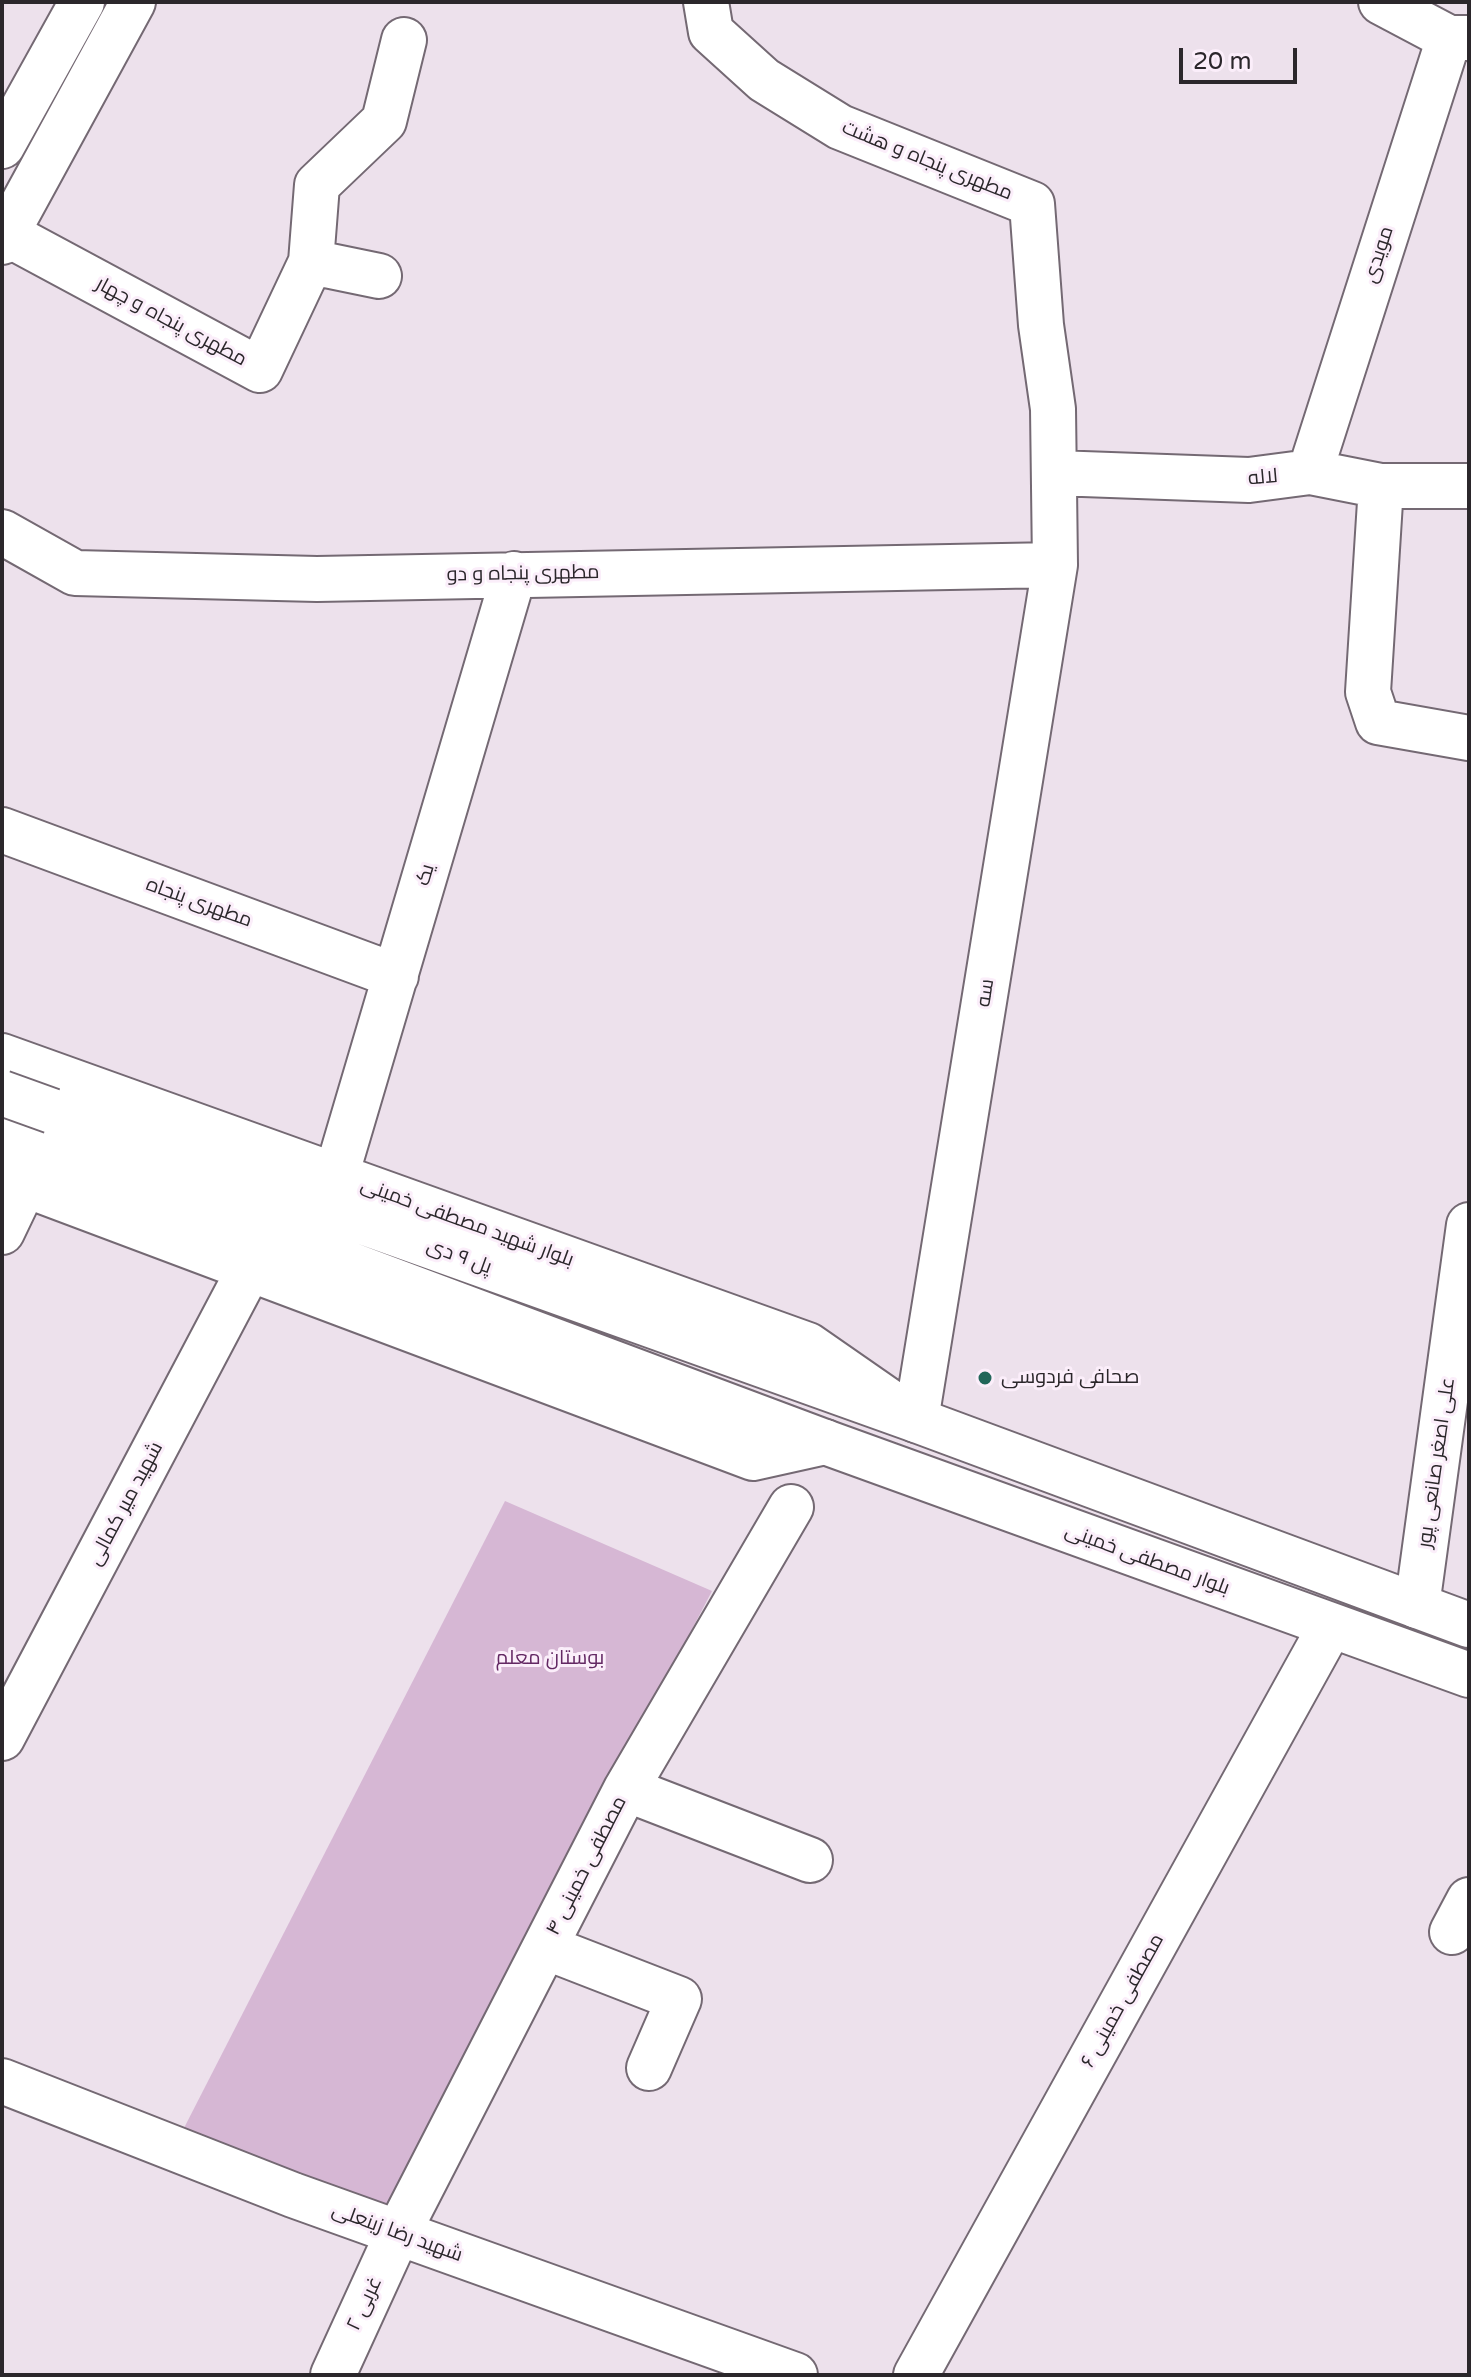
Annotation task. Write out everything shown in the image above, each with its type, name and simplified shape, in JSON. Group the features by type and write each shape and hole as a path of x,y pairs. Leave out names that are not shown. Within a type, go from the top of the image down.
{"street":[{"path":"5,136 82,2"},
{"path":"4,238 133,2"},
{"name":"مطهری پنجاه و هشت","path":"706,2 711,32 764,80 840,127 1032,204 1041,325 1053,409 1055,565"},
{"name":"مویدی","path":"1310,472 1459,38 1381,2"},
{"name":"مطهری پنجاه و چهار","path":"4,238 260,370 311,262 317,185 384,121 404,40"},
{"path":"311,262 379,276"},
{"name":"لاله","path":"1055,473 1249,480 1310,472 1381,486 1469,486"},
{"path":"1381,486 1368,692 1378,722 1469,738"},
{"name":"مطهری پنجاه و دو","path":"2,532 75,573 317,579 1055,565"},
{"name":"سه","path":"916,1420 1055,565"},
{"name":"یک","path":"336,1176 514,574"},
{"name":"مطهری پنجاه","path":"2,830 396,976"},
{"name":"بلوار شهید مصطفی خمینی","path":"2,1056 27,1142 249,1270 753,1458 825,1442"},
{"name":"پل ۹ دی","path":"2,1095 27,1142 825,1442"},
{"path":"2,1232 27,1142"},
{"name":"پل ۹ دی","path":"27,1142 916,1420"},
{"name":"بلوار شهید مصطفی خمینی","path":"27,1142 336,1176 808,1345 916,1420"},
{"name":"علی اصغر صانعی پور","path":"1417,1606 1469,1225"},
{"name":"شهید میر کمالی","path":"2,1738 249,1270"},
{"path":"916,1420 1469,1625"},
{"name":"بلوار مصطفی خمینی","path":"825,1442 1469,1675"},
{"name":"مصطفی خمینی ۴","path":"398,2233 626,1789 791,1507"},
{"name":"مصطفی خمینی ۶","path":"916,2375 1330,1627"},
{"path":"626,1789 810,1860"},
{"path":"545,1947 679,1999 649,2068"},
{"name":"شهید رضا زینعلی","path":"7,2096 795,2375"},
{"name":"۲ غربی","path":"333,2375 398,2233"}],"green space":[{"name":"بوستان معلم","path":"505,1501 712,1591 389,2209 184,2128"}],"place":[{"name":"صحافی فردوسی","path":"985,1378"}]}
